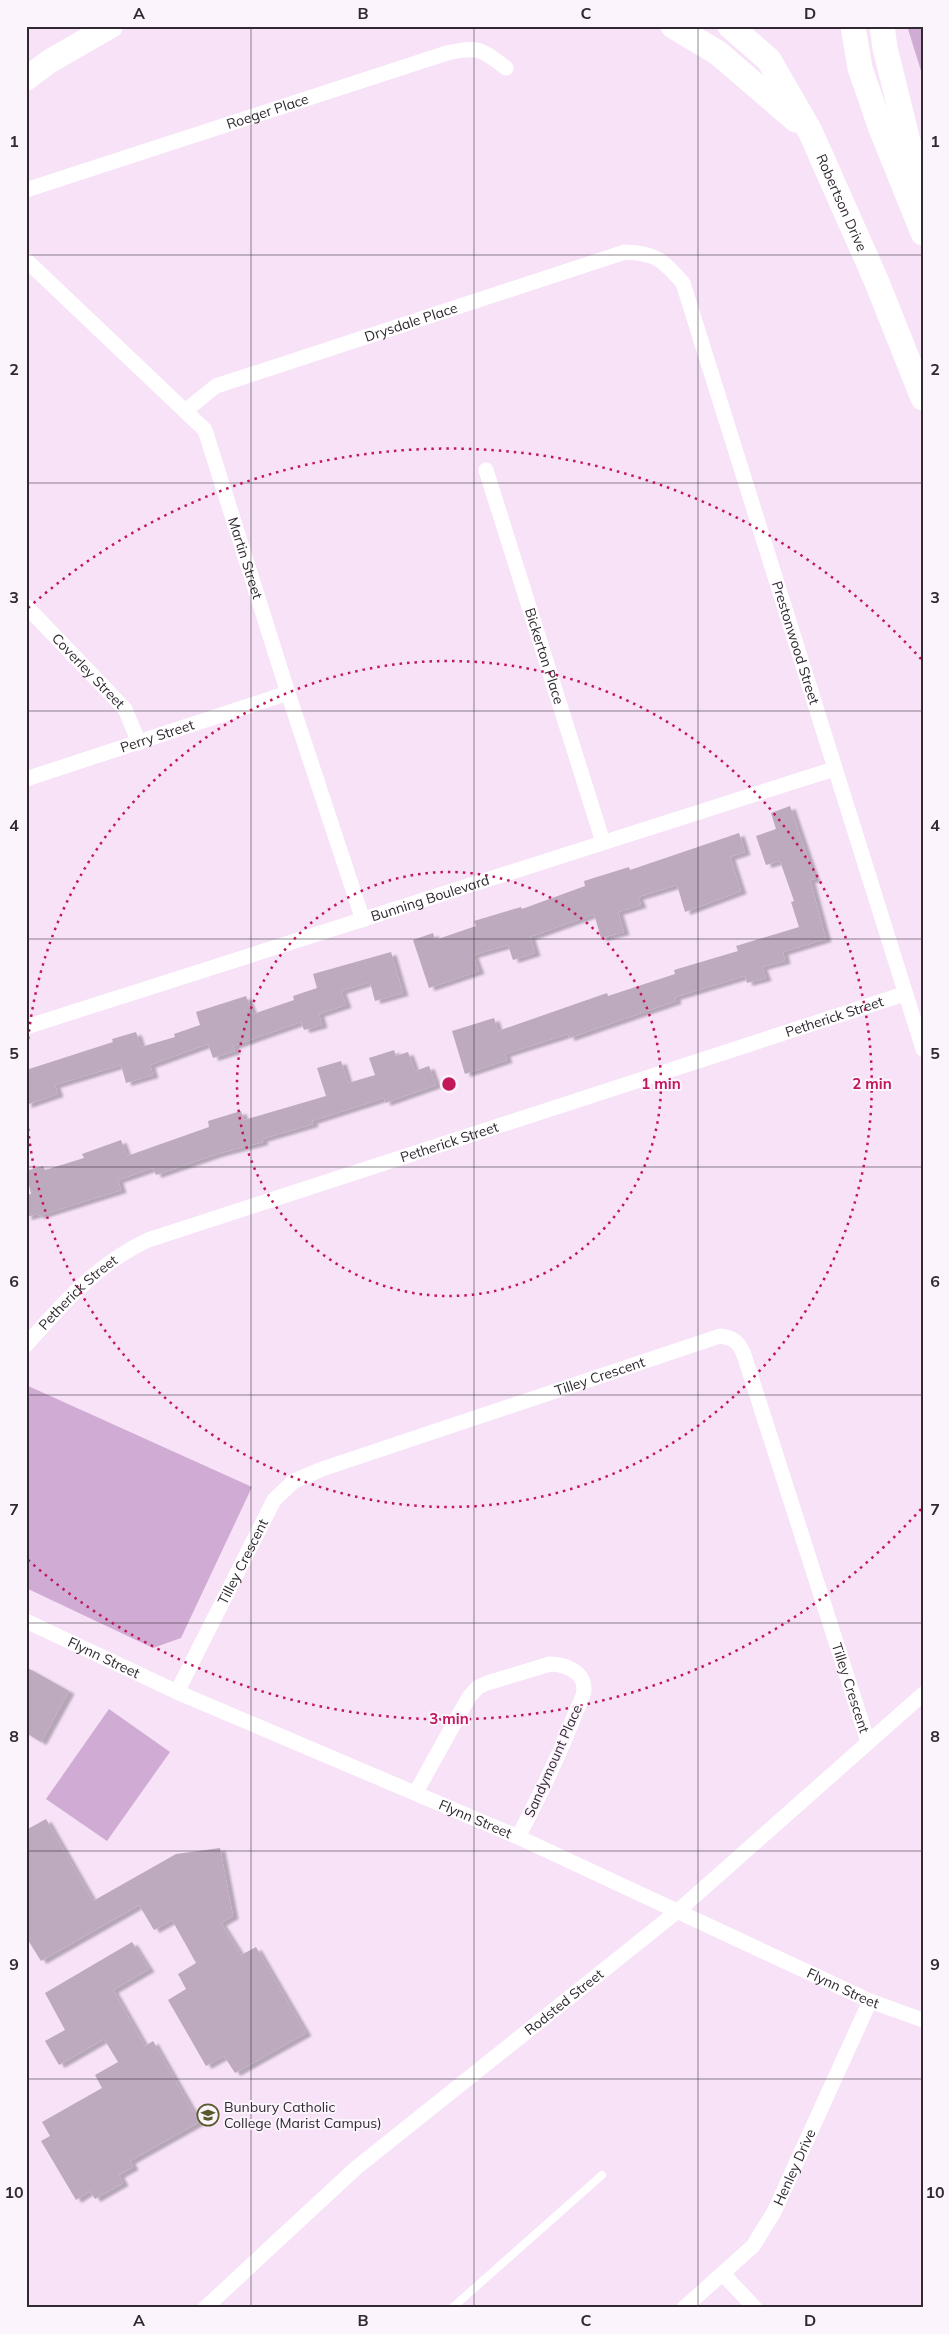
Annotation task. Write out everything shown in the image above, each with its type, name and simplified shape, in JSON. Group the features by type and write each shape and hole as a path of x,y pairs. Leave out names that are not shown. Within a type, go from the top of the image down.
{"highway":[{"path":"673,26 718,53 810,131"},
{"name":"Robertson Drive","path":"730,26 769,60 810,131 876,280 923,398"},
{"path":"853,26 860,68 880,126 923,233"},
{"path":"882,26 885,48 923,201"}],"main road":[{"path":"26,79 50,61 111,26"}],"street":[{"name":"Roeger Place","path":"26,190 447,53 468,48 485,52 506,68"},
{"name":"Drysdale Place","path":"185,411 216,386 625,252 645,252"},
{"name":"Prestonwood Street","path":"645,252 667,265 683,283 923,1050"},
{"name":"Martin Street","path":"26,260 205,430 288,693 364,920"},
{"name":"Bickerton Place","path":"486,470 603,842"},
{"name":"Coverley Street","path":"26,606 125,709 139,742"},
{"name":"Perry Street","path":"26,779 288,693"},
{"name":"Bunning Boulevard","path":"26,1027 834,769"},
{"name":"Petherick Street","path":"26,1345 70,1295 87,1280 120,1256 148,1240 904,994"},
{"name":"Tilley Crescent","path":"177,1692 274,1500 294,1481 322,1468 720,1336 732,1338 740,1344 744,1354 868,1742"},
{"name":"Flynn Street","path":"26,1621 177,1692 416,1792 678,1910 870,2000 923,2020"},
{"name":"Sandymount Place","path":"416,1792 468,1697 478,1687 550,1664 561,1664 578,1676 584,1690 544,1788 518,1837"},
{"name":"Rodsted Street","path":"205,2308 356,2168 678,1910 923,1694"},
{"name":"Henley Drive","path":"684,2308 754,2246 774,2212 870,2000"},
{"path":"723,2274 755,2308"}],"lane":[{"path":"452,2308 602,2175"}],"shaded area":[{"path":"907,26 923,26 923,77"},
{"path":"26,1385 252,1487 181,1638 153,1648 26,1588"},
{"path":"109,1709 170,1752 107,1841 46,1799"}],"building":[{"path":"790,806 815,879 810,880 826,939 783,952 785,961 762,967 766,978 747,983 745,976 675,997 676,1001 569,1038 568,1034 505,1054 507,1060 465,1074 452,1031 494,1018 498,1031 607,993 608,996 675,974 674,970 738,951 736,946 799,927 791,902 794,901 780,861 766,865 756,836 776,829 771,813"},
{"path":"739,833 745,852 730,857 741,891 685,912 677,885 638,897 641,905 618,912 624,932 601,938 594,914 530,937 535,953 513,960 508,945 473,955 479,971 429,988 413,940 433,933 435,940 476,926 474,921 521,907 522,909 585,886 584,881 629,867 630,870"},
{"path":"391,952 403,993 375,1001 370,982 341,991 346,1005 319,1014 322,1025 304,1030 301,1022 233,1046 235,1051 213,1058 208,1044 150,1065 153,1075 126,1083 121,1065 55,1085 58,1094 26,1105 26,1070 113,1042 112,1039 136,1032 141,1047 175,1037 174,1034 200,1025 196,1012 246,996 253,1014 294,1000 293,996 317,988 313,974"},
{"path":"394,1050 396,1056 408,1052 415,1071 429,1066 436,1085 385,1103 384,1098 312,1121 313,1124 262,1139 263,1142 217,1154 156,1175 153,1168 118,1180 121,1190 38,1216 38,1214 26,1217 26,1195 31,1194 26,1171 43,1166 45,1170 84,1158 82,1154 121,1140 127,1156 209,1127 208,1121 241,1111 244,1120 326,1096 317,1068 341,1061 348,1083 375,1075 369,1058"},
{"path":"26,1667 69,1691 41,1742 26,1733"},
{"path":"46,1819 93,1901 176,1854 220,1848 233,1916 221,1923 241,1955 256,1947 306,2033 235,2073 224,2056 206,2066 168,2000 186,1989 178,1974 196,1963 172,1920 154,1930 139,1905 41,1961 26,1937 26,1830"},
{"path":"132,1942 149,1969 113,1990 145,2046 153,2041 199,2122 130,2161 133,2167 119,2175 123,2183 95,2199 90,2191 76,2200 41,2141 50,2136 42,2122 102,2088 95,2075 118,2062 104,2039 59,2065 45,2041 65,2030 45,1993"}],"place":[{"name":"Bunbury Catholic College (Marist Campus)","path":"208,2115"}]}
